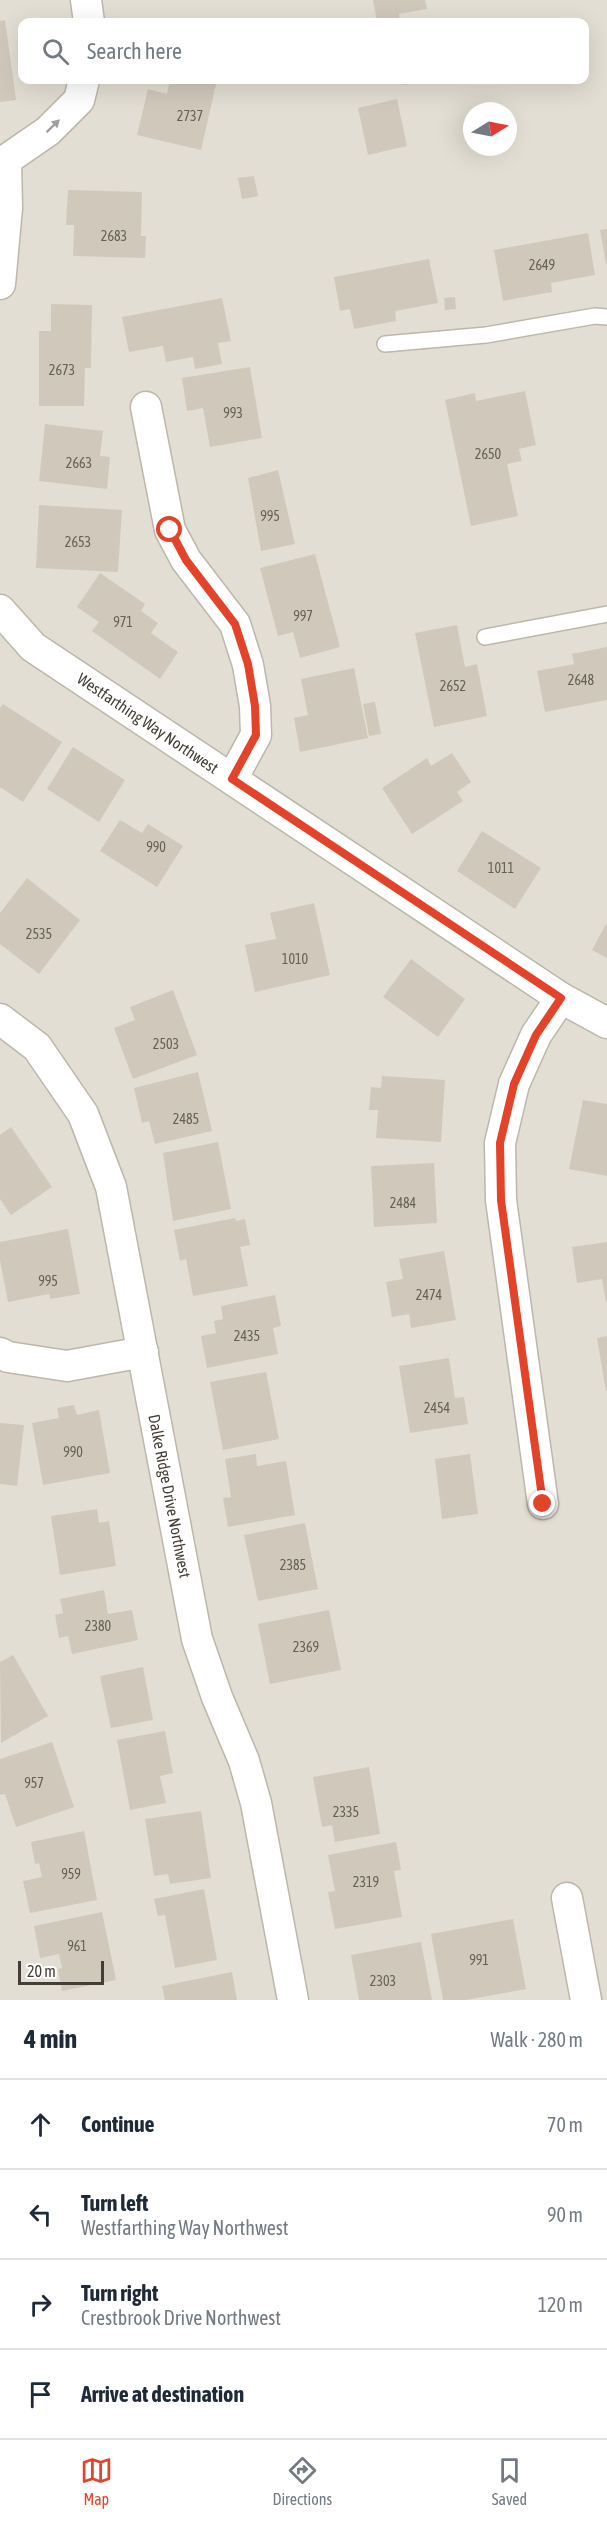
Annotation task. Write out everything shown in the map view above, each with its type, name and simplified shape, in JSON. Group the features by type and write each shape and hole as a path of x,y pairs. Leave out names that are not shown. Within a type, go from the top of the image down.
{"street":[{"path":"86,0 88,18"},
{"path":"0,284 7,208 3,159 48,130 79,100 83,84"},
{"path":"146,407 170,530 186,560 235,624 248,664 255,706 256,735 232,779"},
{"name":"Westfarthing Way Northwest","path":"0,610 33,647 561,998 607,1023"},
{"path":"543,1504 501,1200 500,1143 514,1084 536,1035 561,998"},
{"name":"Dalke Ridge Drive Northwest","path":"0,1019 37,1047 83,1114 111,1187 197,1639 217,1697 244,1761 256,1803 293,2000"},
{"path":"0,1353 8,1357 67,1366 142,1352"},
{"path":"567,1898 586,2000"}],"lane":[{"path":"385,344 486,335 595,316 607,317"},
{"path":"485,637 607,614"}],"shaded area":[{"path":"0,0 607,0 607,2000 0,2000"}],"building":[{"path":"373,0 425,0 427,9 399,14 400,18 376,18"},
{"path":"5,20 16,100 0,102 0,21"},
{"path":"169,84 216,84 201,150 137,135 148,89 167,94"},
{"path":"397,99 407,146 368,155 358,108"},
{"path":"254,176 258,196 242,199 238,178"},
{"path":"68,190 142,192 141,236 146,236 145,258 73,256 74,225 66,225"},
{"path":"607,229 607,264 606,264 600,230"},
{"path":"588,233 595,275 551,283 552,292 503,301 494,250"},
{"path":"429,259 438,303 395,311 396,321 354,329 350,309 340,311 334,277"},
{"path":"455,297 456,309 445,310 444,298"},
{"path":"222,298 231,341 218,343 222,364 195,369 193,357 166,362 163,346 129,352 122,317"},
{"path":"51,304 92,305 91,368 85,368 84,406 39,406 39,331 51,331"},
{"path":"250,367 262,438 210,447 203,408 187,411 182,378"},
{"path":"525,391 536,445 519,449 522,461 507,464 518,516 471,526 445,400 475,393 476,401"},
{"path":"45,424 103,431 100,456 110,457 107,489 39,481"},
{"path":"278,470 295,544 261,551 248,478"},
{"path":"39,505 122,510 118,572 36,568"},
{"path":"315,554 340,647 300,658 293,632 278,636 260,568"},
{"path":"100,573 145,604 141,611 158,623 151,633 178,652 160,679 92,631 99,622 77,607"},
{"path":"457,625 465,667 477,664 487,716 434,727 415,633"},
{"path":"607,647 607,700 545,712 537,671 574,664 572,654"},
{"path":"354,668 368,738 300,752 294,718 308,715 301,679"},
{"path":"375,702 381,734 369,736 363,704"},
{"path":"3,704 62,742 23,802 0,787 0,708"},
{"path":"73,747 125,780 99,822 47,789"},
{"path":"452,753 471,782 457,792 463,801 412,834 382,788 427,758 431,766"},
{"path":"120,820 142,833 148,824 183,846 157,887 100,851"},
{"path":"482,831 541,868 515,909 457,871"},
{"path":"27,878 80,920 39,974 0,944 0,913"},
{"path":"314,903 330,975 255,992 245,945 276,939 270,913"},
{"path":"607,922 607,958 592,950"},
{"path":"411,959 465,999 438,1037 383,997"},
{"path":"173,990 197,1055 133,1079 114,1028 135,1020 130,1007"},
{"path":"198,1072 212,1131 155,1144 149,1121 142,1123 134,1088"},
{"path":"382,1076 445,1080 441,1142 376,1138 378,1110 369,1110 371,1087 381,1088"},
{"path":"583,1100 607,1104 607,1176 569,1169"},
{"path":"11,1127 52,1187 11,1215 0,1199 0,1135"},
{"path":"218,1142 231,1209 173,1221 163,1153"},
{"path":"434,1163 437,1223 374,1227 371,1166"},
{"path":"235,1218 236,1221 245,1219 250,1245 240,1247 248,1286 193,1296 186,1259 180,1261 174,1230"},
{"path":"68,1229 80,1294 50,1299 49,1294 8,1302 0,1260 0,1242"},
{"path":"607,1242 606,1302 602,1279 577,1283 572,1247"},
{"path":"444,1251 456,1320 411,1328 409,1314 392,1317 386,1282 403,1279 399,1259"},
{"path":"275,1295 281,1326 273,1328 278,1354 207,1368 201,1336 216,1333 214,1321 223,1319 221,1306"},
{"path":"607,1336 607,1391 606,1391 597,1338"},
{"path":"449,1358 455,1398 464,1397 468,1424 410,1433 399,1366"},
{"path":"266,1372 279,1439 223,1450 210,1382"},
{"path":"74,1405 77,1415 99,1410 110,1473 43,1485 32,1423 59,1418 57,1408"},
{"path":"0,1423 24,1425 17,1486 0,1484"},
{"path":"256,1454 257,1466 286,1461 295,1515 228,1527 223,1498 231,1497 225,1459"},
{"path":"470,1454 478,1514 442,1519 435,1459"},
{"path":"97,1509 99,1523 109,1521 116,1566 60,1575 51,1516"},
{"path":"305,1523 318,1589 258,1601 244,1535"},
{"path":"104,1590 108,1614 132,1610 138,1640 72,1654 68,1636 59,1638 55,1615 63,1613 60,1599"},
{"path":"329,1610 341,1670 270,1684 258,1624"},
{"path":"13,1655 48,1716 1,1743 0,1662"},
{"path":"143,1667 153,1720 111,1728 100,1676"},
{"path":"165,1731 173,1773 160,1776 166,1803 130,1810 117,1740"},
{"path":"52,1742 74,1807 16,1827 5,1794 0,1795 0,1759"},
{"path":"369,1767 380,1834 335,1842 332,1825 322,1827 313,1777"},
{"path":"201,1811 211,1878 170,1884 168,1874 154,1876 145,1819"},
{"path":"84,1831 97,1900 30,1913 23,1881 42,1877 39,1863 35,1864 31,1842"},
{"path":"396,1842 401,1870 394,1871 402,1917 335,1929 328,1892 335,1891 328,1855"},
{"path":"204,1889 217,1960 175,1968 165,1915 158,1916 154,1899"},
{"path":"102,1912 116,1980 62,1991 58,1969 62,1968 59,1954 40,1958 34,1926"},
{"path":"513,1919 526,1989 466,2000 443,2000 431,1934"},
{"path":"421,1942 432,2000 359,2000 351,1955"},
{"path":"232,1972 237,2000 165,2000 162,1986"}],"route":[{"path":"170,530 186,560 213,592 235,624 248,664 255,706 256,735 232,779 561,998 536,1035 514,1084 500,1143 501,1200 543,1504"}]}
